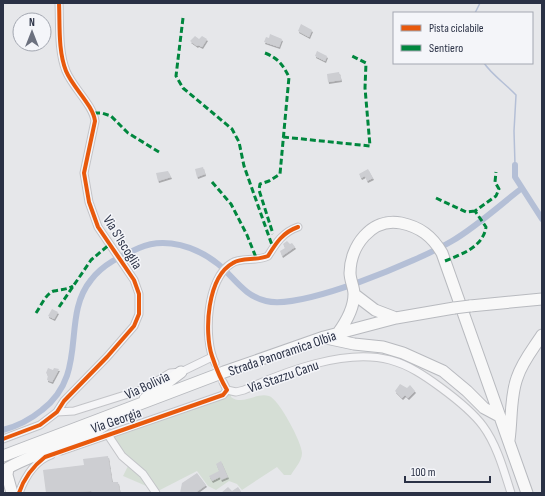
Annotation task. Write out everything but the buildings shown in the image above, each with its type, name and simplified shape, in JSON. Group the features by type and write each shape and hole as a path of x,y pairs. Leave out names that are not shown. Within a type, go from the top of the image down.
{"highway":[{"path":"338,333 348,317 354,291 350,275 351,257 357,242 369,231 383,224 399,222 414,226 428,234 436,242 442,253 527,493"},
{"path":"354,291 375,310 396,318"},
{"name":"Strada Panoramica Olbia","path":"3,456 136,405 324,337 396,318 454,308 542,299"},
{"path":"509,440 512,397 516,380 521,367 542,335"},
{"path":"324,337 354,344 383,347 403,353 443,371 467,391 484,408 500,416"},
{"path":"136,405 181,372"},
{"path":"12,493 6,475 6,470 23,459 94,432 109,422 118,412"}],"street":[{"name":"Via S'Iscoglia","path":"3,439 40,425 57,412 64,401 108,358 134,326 139,314 139,294 134,280 98,227 89,202 84,172 95,121 94,113 72,85 65,70 62,52 59,3"},
{"name":"Via Bolivia","path":"57,412 74,411 118,398 144,389 170,373 181,372 214,360 208,331 213,288 220,275 227,267 239,260 257,260 268,256 280,238 289,230 298,227"},
{"name":"Via Stazzu Canu","path":"227,390 236,392 244,390 289,371 322,362 358,357 389,360 412,368 451,396 479,422 493,445 511,493"},
{"path":"223,382 227,390"},
{"name":"Via Georgia","path":"19,493 28,474 35,464 45,457 222,395 227,390"},
{"name":"Via Georgia","path":"108,435 122,456 143,474 156,493"}],"shaded area":[{"path":"231,393 231,397 240,400 264,395 269,396 284,413 294,431 302,453 300,462 291,475 284,475 277,467 242,490 237,484 229,481 216,490 208,486 197,471 158,491 123,476 130,462 117,445 114,436 187,411 221,395"}],"waterway":[{"path":"476,12 480,3"},
{"path":"485,64 491,72 516,95 514,131 515,165"},
{"path":"515,165 515,177 542,219"},
{"path":"3,430 19,424 33,416 42,410 57,395 66,379 73,345 77,311 82,295 96,274 119,257 139,248 159,243 170,243 191,248 218,264 251,295 266,301 283,302 332,291 360,282 436,250 470,229 522,188"}],"marked path":[{"path":"183,18 176,76 183,88 232,129 239,142 244,166 273,248"},
{"path":"265,53 280,62 289,77 280,174 269,181 260,184 259,190 273,234"},
{"path":"283,137 370,146 365,88 366,63 350,55"},
{"path":"94,113 102,113 111,116 128,133 159,152"},
{"path":"445,261 471,249 481,240 486,227 475,211 496,196 499,189 495,182 496,172"},
{"path":"212,182 231,204 247,235 257,260"},
{"path":"436,198 466,212 475,211"},
{"path":"59,307 91,260 110,244"},
{"path":"36,313 51,292 73,286"}],"cycle path":[{"path":"3,439 40,425 57,412 64,401 107,357 134,326 139,314 139,294 134,280 98,227 89,202 84,173 95,121 91,109 73,84 63,63 60,38 59,3"},
{"path":"19,493 23,482 29,473 45,457 223,395 227,390 212,356 208,333 210,306 213,292 218,280 224,270 237,261 268,256 277,242 284,235 298,227"}]}
